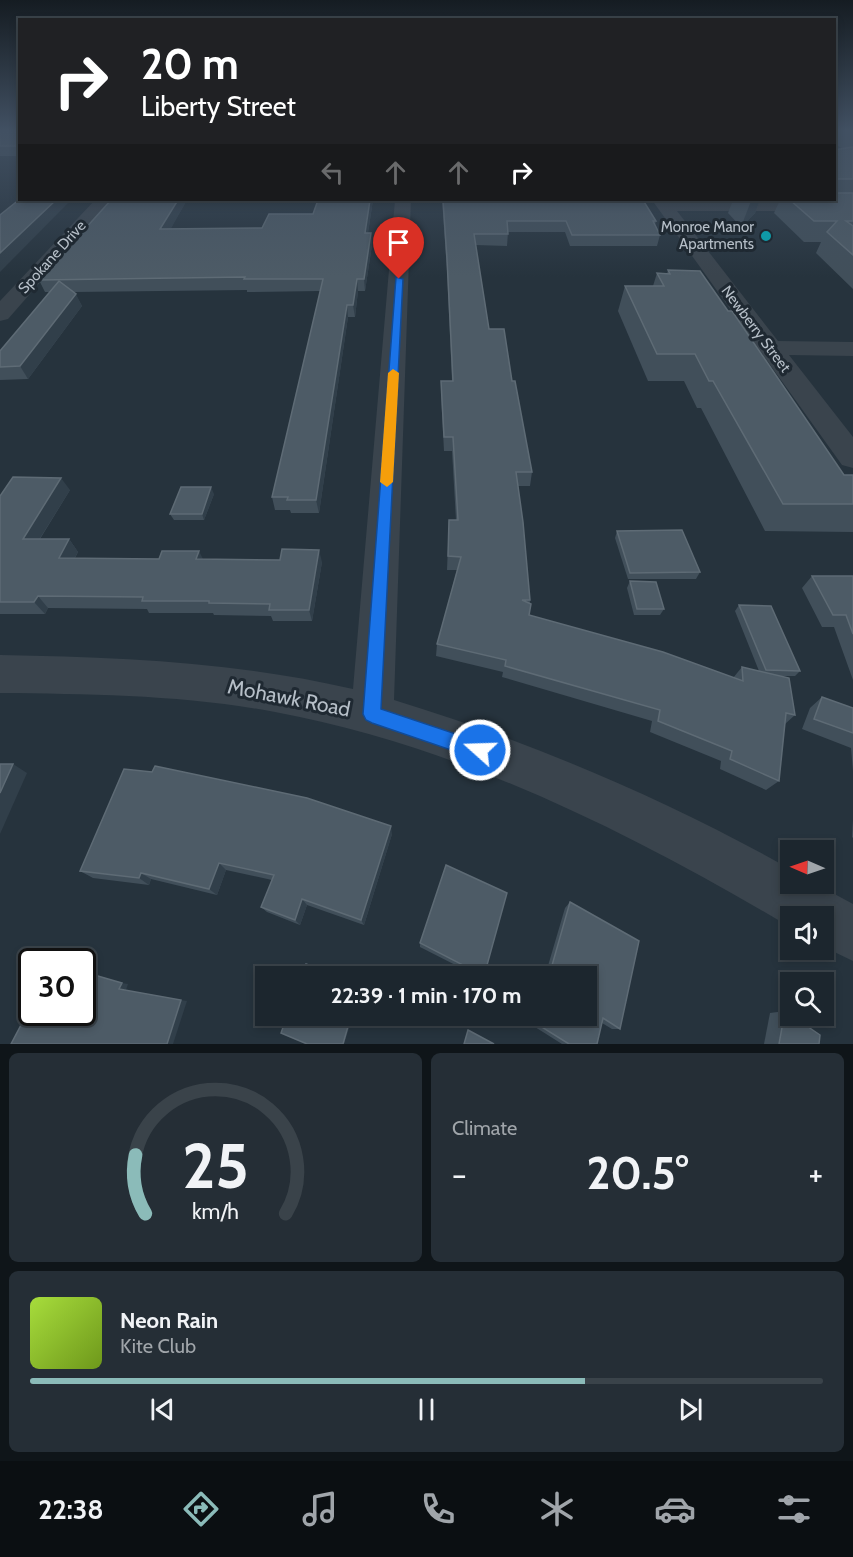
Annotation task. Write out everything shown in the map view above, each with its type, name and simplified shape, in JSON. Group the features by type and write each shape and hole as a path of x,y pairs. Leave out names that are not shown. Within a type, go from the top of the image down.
{"street":[{"name":"Spokane Drive","path":"0,314 103,201"},
{"path":"372,714 403,201"},
{"path":"662,203 853,206"},
{"name":"Newberry Street","path":"662,203 853,458"},
{"path":"771,348 853,349"},
{"name":"Mohawk Road","path":"0,674 124,676 205,682 277,693 372,714 480,750 618,809 704,849 804,906"},
{"name":"Mohawk Road","path":"834,923 853,934"}],"building":[{"path":"836,193 853,193 853,221 846,221 853,226 853,255 827,232 837,221 814,221 791,201 836,201"},
{"path":"18,201 55,201 0,253 0,215"},
{"path":"110,201 177,201 160,229 262,228 269,214 313,214 318,201 370,201 365,233 371,233 364,279 357,279 353,305 347,305 316,500 287,500 288,497 272,497 323,279 244,279 245,277 39,280"},
{"path":"443,201 644,201 656,221 653,221 660,235 572,235 566,221 507,221 508,234 474,234 489,329 504,329 512,381 515,381 532,472 516,472 530,600 522,600 531,604 529,615 663,652 743,681 742,667 789,678 795,715 786,713 779,781 730,759 732,751 658,721 660,710 505,666 506,660 437,644 461,557 448,556 449,520 458,520 453,437 444,437 441,381 453,381"},
{"path":"668,270 700,271 728,311 732,311 844,475 853,475 853,504 783,504 713,381 709,381 695,354 657,354 625,286 664,286 657,273 670,274"},
{"path":"59,281 76,294 20,366 0,367 0,351"},
{"path":"13,477 61,478 23,539 69,539 59,558 159,559 162,551 199,551 196,559 280,560 282,549 319,550 309,610 269,610 270,604 142,601 143,597 38,596 34,602 0,602 0,496"},
{"path":"181,487 211,487 202,514 170,514"},
{"path":"682,530 700,572 630,573 617,531"},
{"path":"812,576 853,576 853,634 846,615 833,615"},
{"path":"630,581 656,582 664,609 637,609"},
{"path":"739,605 771,606 800,671 766,670"},
{"path":"822,697 853,708 853,733 814,719"},
{"path":"0,764 13,764 0,793"},
{"path":"155,766 307,798 391,826 361,920 302,899 295,920 261,907 274,875 219,863 209,889 141,873 139,878 80,871 124,769 152,772"},
{"path":"446,865 507,893 487,966 465,966 420,943"},
{"path":"570,902 639,941 620,1029 603,1018 597,1044 569,1044 540,1026 597,1026 597,966 552,966"},
{"path":"96,975 122,983 119,989 181,1000 167,1044 11,1044 20,1026 96,1026"},
{"path":"283,1026 348,1026 343,1044 307,1044 281,1033"},
{"path":"782,1026 807,1026 820,1035 819,1044 779,1044"},
{"path":"468,1030 494,1044 464,1044"}],"slow traffic":[{"path":"387,482 393,373"}],"place":[{"name":"Monroe Manor Apartments","path":"766,236"}],"route":[{"path":"399,279 372,714 480,750"}]}
